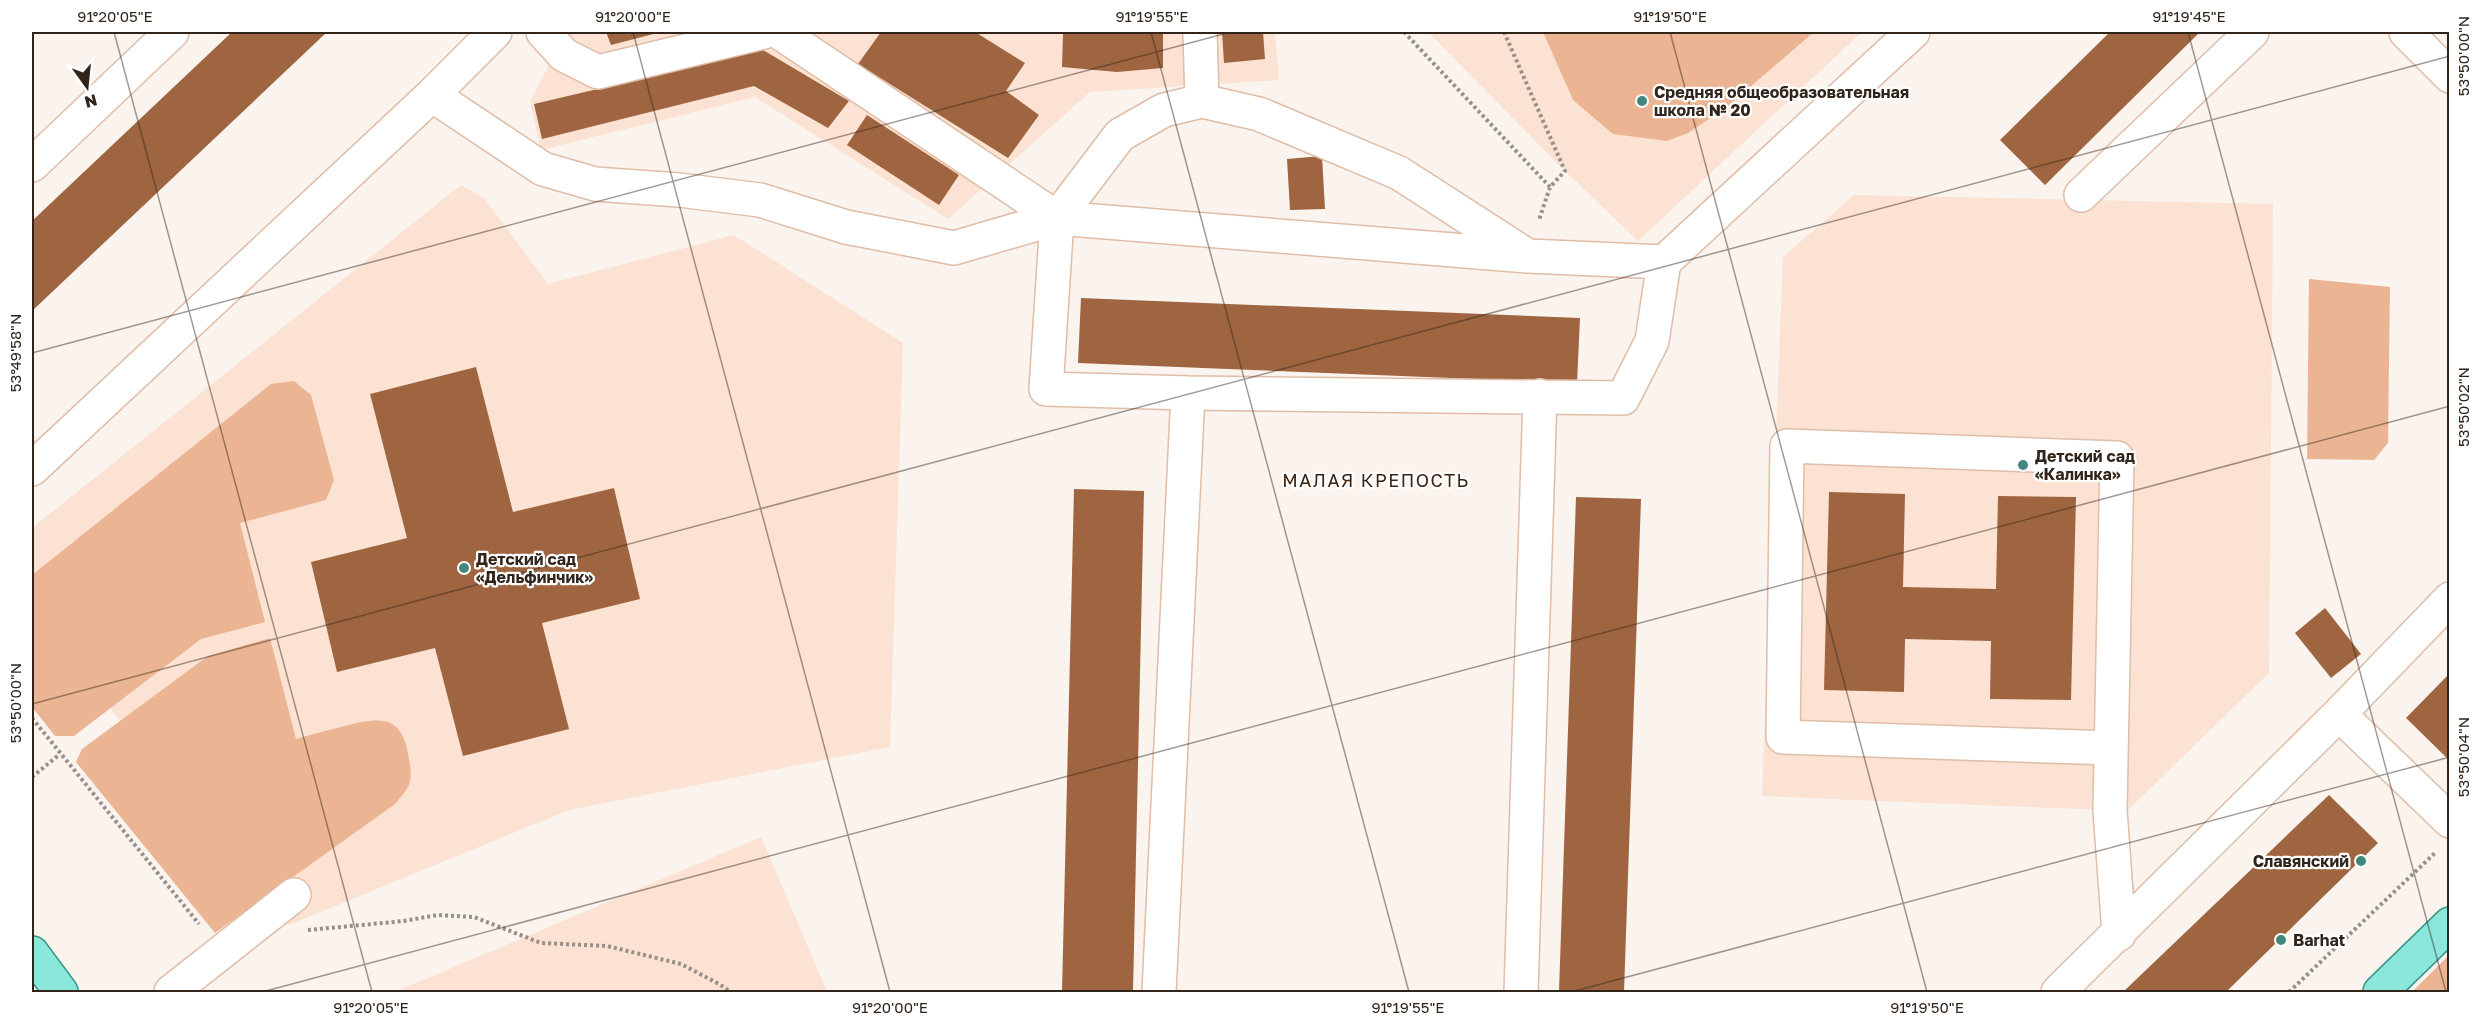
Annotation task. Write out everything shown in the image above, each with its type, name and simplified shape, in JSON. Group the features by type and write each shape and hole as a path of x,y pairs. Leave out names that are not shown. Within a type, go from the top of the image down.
{"main road":[{"path":"2380,993 2450,924"},
{"path":"32,953 61,993"}],"lane":[{"path":"32,165 172,32"},
{"path":"32,469 432,95 495,32"},
{"path":"543,32 564,55 598,72 765,32"},
{"path":"779,32 1056,218"},
{"path":"1200,32 1202,101"},
{"path":"1528,256 1399,173 1260,114 1202,101 1164,110 1120,135 1056,218 1046,389 1623,398 1652,341 1664,262 1913,32"},
{"path":"2081,195 2252,32"},
{"path":"2406,32 2450,76"},
{"path":"432,95 543,169 595,184 679,190 760,200 846,227 954,248 1056,218 1528,256 1664,262"},
{"path":"1159,993 1188,393"},
{"path":"1521,993 1540,396"},
{"path":"2110,748 1783,737 1787,446 2117,458 2110,810 2119,934"},
{"path":"2058,993 2339,714 2450,598"},
{"path":"2339,714 2445,834"},
{"path":"171,993 294,895"}],"path":[{"path":"1404,32 1550,187"},
{"path":"1504,32 1565,171 1550,187 1528,256"},
{"path":"32,718 222,953"},
{"path":"32,777 60,754"},
{"path":"2289,993 2445,834"},
{"path":"254,928 287,932 404,921 437,915 474,917 541,943 607,946 681,964 731,993"}],"shaded area":[{"path":"566,32 1275,32 1279,80 1090,92 948,219 755,97 541,150 530,102"},
{"name":"Средняя общеобразовательная школа № 20","path":"1428,32 1862,32 1638,241 1565,171"},
{"path":"1543,32 1814,32 1728,106 1688,133 1667,141 1613,134 1573,100"},
{"name":"Детский сад «Дельфинчик»","path":"461,185 485,199 548,284 734,235 903,343 890,747 569,810 289,925 196,818 32,608 32,528"},
{"name":"Детский сад «Калинка»","path":"1854,195 2273,204 2269,673 2127,811 1762,796 1783,257"},
{"path":"2309,279 2390,287 2388,443 2374,460 2307,459"},
{"path":"294,381 311,395 334,480 326,500 240,523 265,622 201,639 74,736 55,736 32,707 32,575 271,384"},
{"path":"270,638 296,739 358,723 388,722 395,726 406,744 411,779 408,788 395,804 215,933 76,762 82,749 208,656"},
{"path":"761,837 827,992 395,992"},
{"path":"2449,955 2449,992 2412,992"}],"building":[{"path":"232,32 327,32 32,311 32,221"},
{"path":"606,32 661,32 611,45"},
{"path":"881,32 975,32 1025,63 1006,91 1039,115 1008,158 858,64"},
{"path":"1163,32 1163,68 1117,72 1062,67 1063,34"},
{"path":"1222,32 1263,32 1265,59 1224,63"},
{"path":"2110,32 2200,32 2045,185 2000,140"},
{"path":"763,50 849,101 828,128 754,86 542,139 534,104"},
{"path":"867,115 959,175 939,205 847,145"},
{"path":"1322,156 1325,209 1290,210 1287,159"},
{"path":"1081,298 1580,318 1577,383 1078,363"},
{"path":"476,367 513,512 614,488 640,599 542,623 569,729 463,756 435,648 337,672 311,562 407,538 370,394"},
{"path":"1074,489 1144,491 1133,992 1062,992"},
{"path":"1829,492 1905,494 1903,587 1996,589 1998,496 2076,497 2071,700 1990,699 1991,641 1905,639 1904,692 1824,690"},
{"path":"1576,497 1641,499 1624,992 1559,992"},
{"path":"2325,608 2361,654 2331,678 2295,633"},
{"path":"2450,673 2450,761 2406,718"},
{"path":"2329,795 2378,843 2226,992 2123,992"}],"place":[{"name":"Средняя общеобразовательная школа № 20","path":"1642,101"},
{"name":"Детский сад «Калинка»","path":"2023,465"},
{"name":"Детский сад «Дельфинчик»","path":"464,568"},
{"name":"Славянский","path":"2361,861"},
{"name":"Barhat","path":"2281,940"}],"district":[{"name":"МАЛАЯ КРЕПОСТЬ","path":"1376,481"}]}
